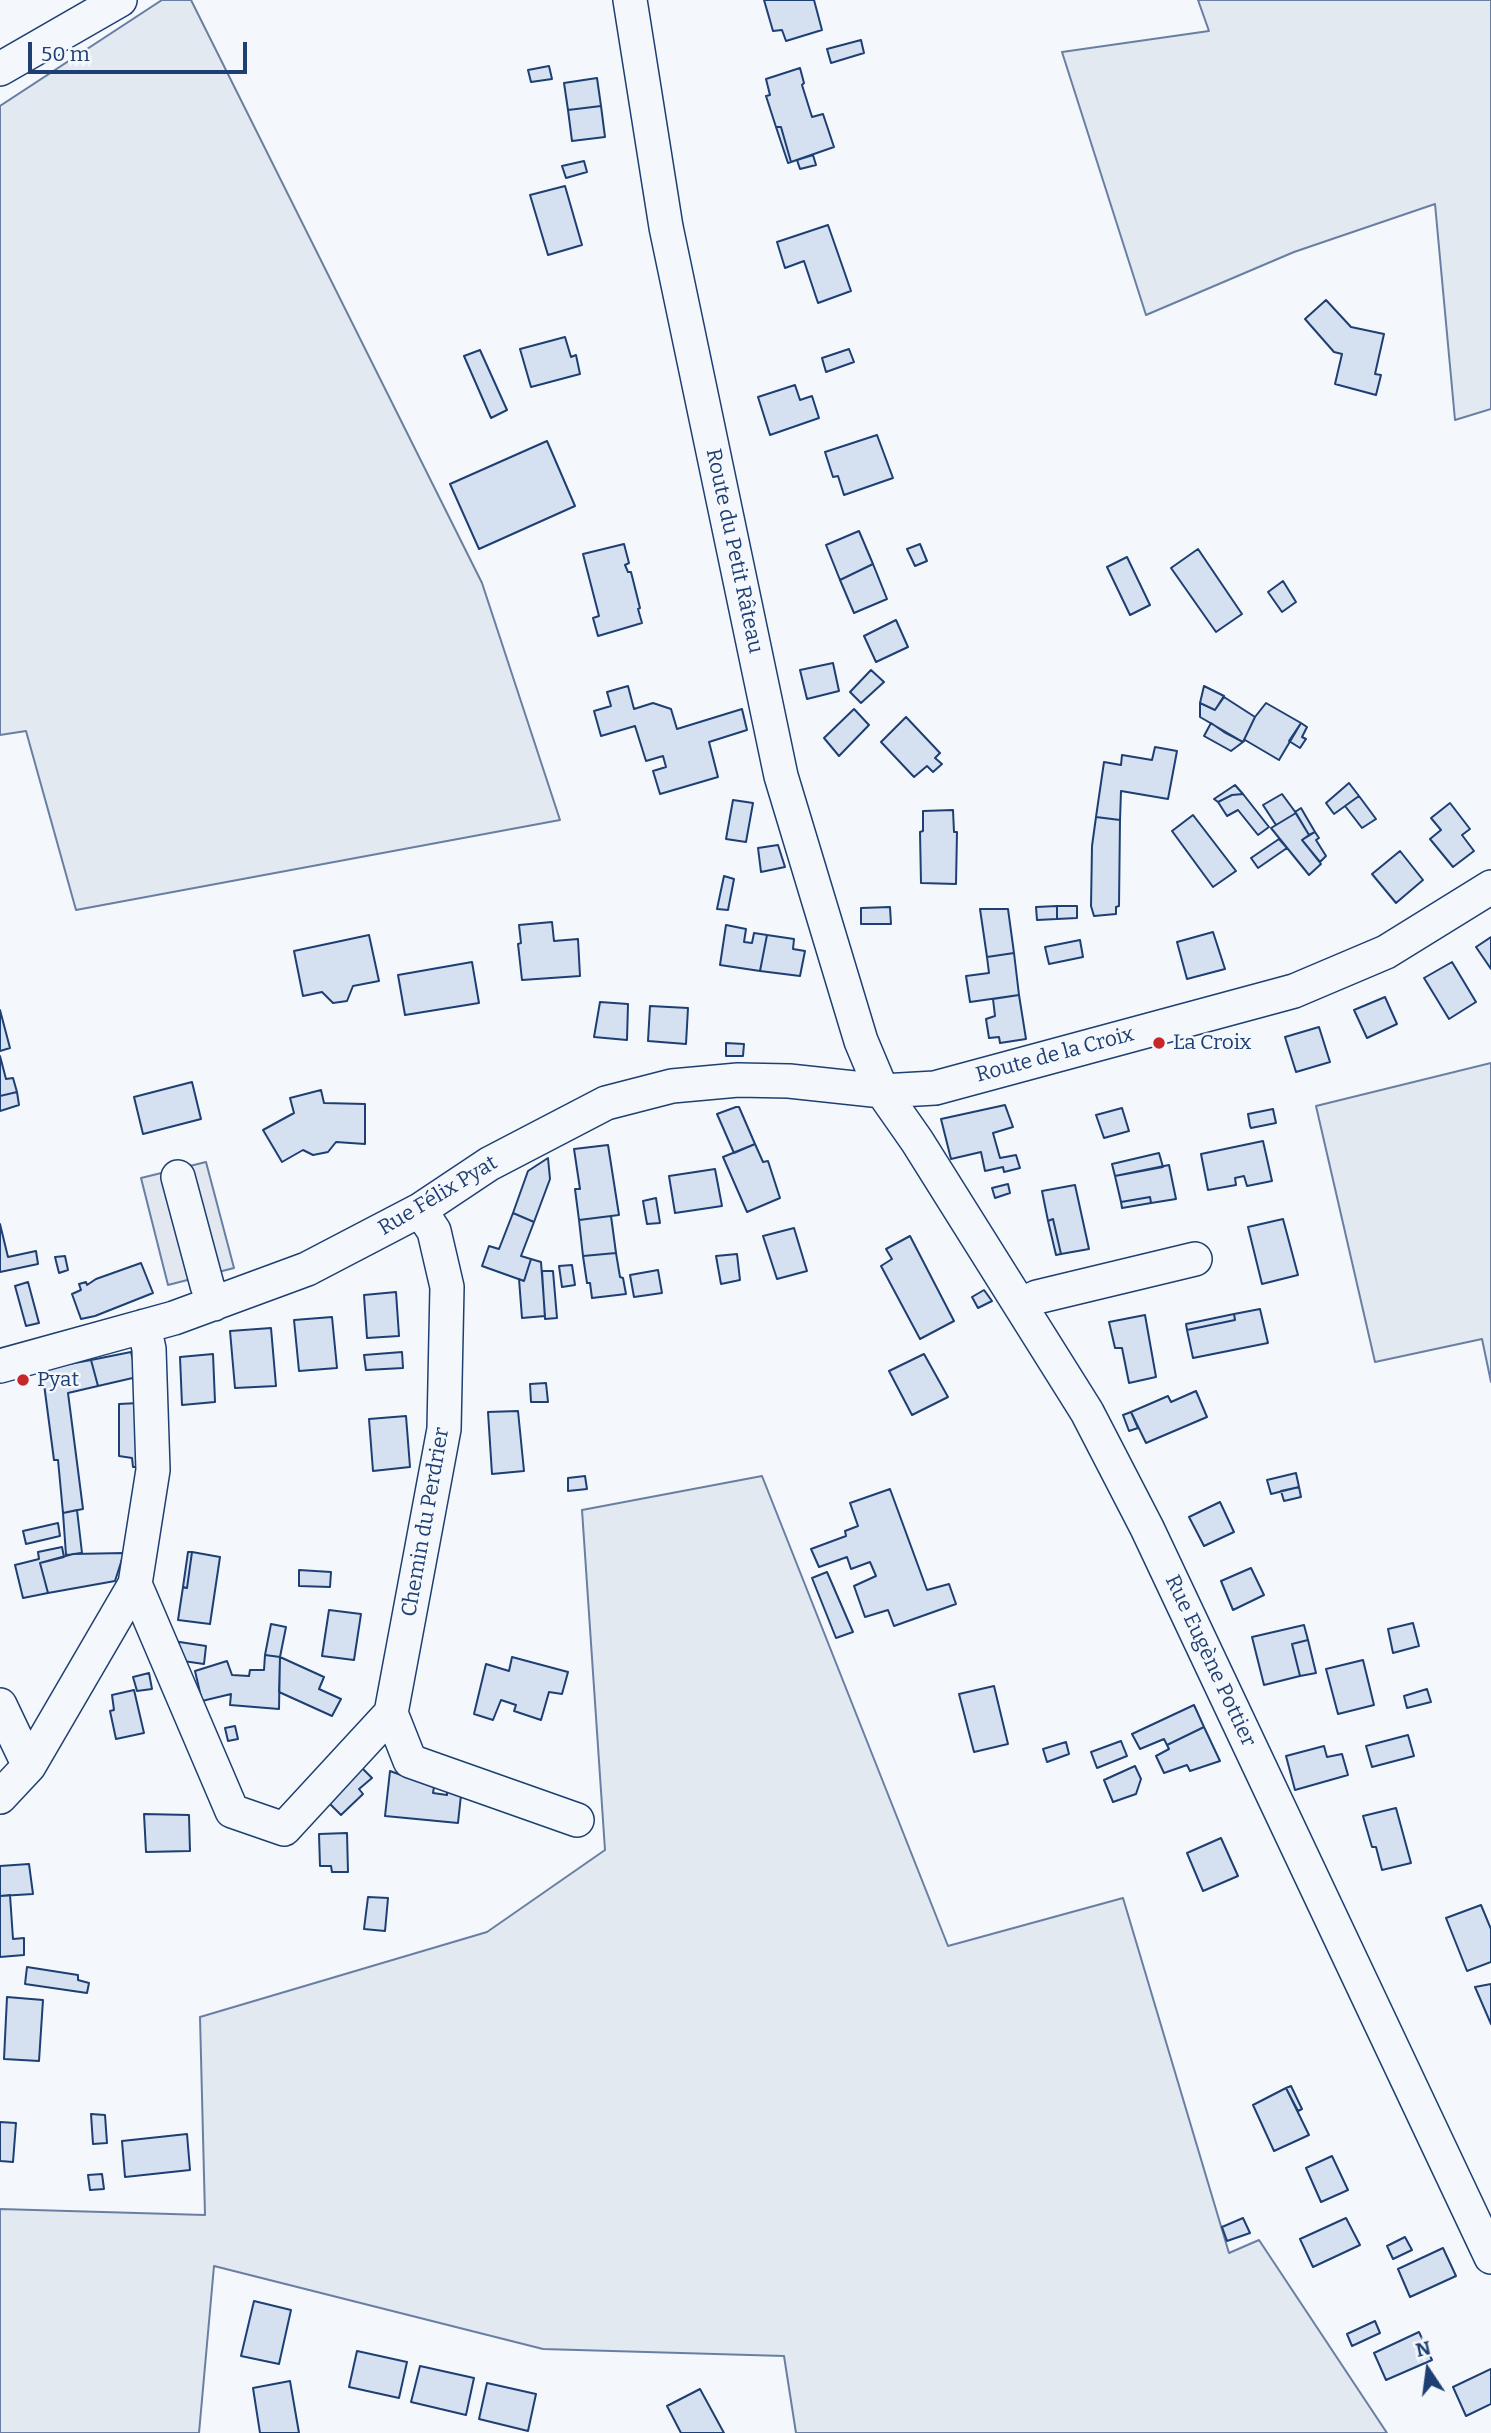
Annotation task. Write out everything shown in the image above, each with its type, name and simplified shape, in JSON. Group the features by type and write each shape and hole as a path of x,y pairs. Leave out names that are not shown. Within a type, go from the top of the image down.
{"street":[{"path":"0,69 120,0"},
{"name":"Route du Petit Râteau","path":"630,0 666,227 782,776 861,1041 882,1091"},
{"name":"Route de la Croix","path":"882,1091 935,1088 1294,991 1386,952 1491,887"},
{"name":"Rue Félix Pyat","path":"0,1366 214,1304 307,1269 420,1210 489,1164 606,1103 672,1086 738,1080 789,1081 882,1091"},
{"name":"Rue Eugène Pottier","path":"882,1091 917,1141 1087,1412 1147,1528 1491,2257"},
{"path":"178,1177 214,1304"},
{"name":"Chemin du Perdrier","path":"391,1713 444,1429 447,1287 434,1231 420,1210"},
{"path":"1020,1305 1037,1297 1195,1259"},
{"path":"0,1797 29,1766 135,1584 153,1470 149,1349 144,1326"},
{"path":"135,1584 232,1811 284,1829 391,1713 410,1761 577,1820"},
{"path":"0,1705 29,1766"}],"shaded area":[{"path":"162,0 191,0 482,583 560,820 76,910 26,731 0,735 0,106"},
{"path":"1198,0 1491,0 1491,409 1455,420 1435,204 1294,252 1146,315 1062,52 1209,31"},
{"path":"1491,1063 1491,1382 1482,1339 1375,1362 1316,1106"},
{"path":"206,1162 234,1268 168,1285 141,1178"},
{"path":"762,1476 948,1946 1123,1898 1229,2253 1259,2240 1387,2433 796,2433 784,2356 543,2349 214,2266 199,2433 0,2433 0,2209 205,2215 200,2017 487,1932 605,1850 582,1510"}],"building":[{"path":"764,0 814,0 822,30 786,41 782,30 773,31"},
{"path":"861,40 864,53 831,63 827,49"},
{"path":"549,66 552,79 531,82 528,70"},
{"path":"800,68 804,83 802,85 812,117 823,114 834,147 791,162 781,127 776,127 766,96 770,95 766,79"},
{"path":"597,78 601,106 568,110 564,83"},
{"path":"601,106 605,137 572,141 568,110"},
{"path":"776,127 781,127 791,162 788,163"},
{"path":"813,155 816,165 800,169 797,160"},
{"path":"584,161 587,172 566,178 562,166"},
{"path":"565,186 582,245 548,255 530,195"},
{"path":"828,225 851,291 818,303 804,261 785,268 777,242"},
{"path":"1326,300 1351,327 1384,334 1375,374 1381,375 1376,395 1335,384 1342,354 1334,352 1305,319"},
{"path":"565,337 571,357 576,355 580,374 531,387 520,349"},
{"path":"849,349 854,362 826,372 822,358"},
{"path":"480,350 507,410 491,418 464,356"},
{"path":"795,385 800,400 812,396 819,418 770,435 758,397"},
{"path":"877,435 893,478 844,495 838,476 833,477 825,452"},
{"path":"547,441 575,506 479,549 450,484"},
{"path":"859,531 873,564 840,580 826,545"},
{"path":"624,544 629,563 625,565 628,572 631,572 642,623 598,636 593,618 599,616 583,554"},
{"path":"920,544 927,561 915,566 907,549"},
{"path":"1198,549 1242,614 1216,632 1171,568"},
{"path":"1127,557 1150,605 1130,615 1107,567"},
{"path":"873,564 887,599 854,613 840,580"},
{"path":"1283,581 1296,602 1282,612 1268,592"},
{"path":"896,620 908,647 876,662 864,636"},
{"path":"833,663 839,691 807,699 800,670"},
{"path":"871,670 884,682 861,703 850,692"},
{"path":"628,686 634,709 653,703 671,709 677,729 742,709 747,730 709,742 718,777 660,794 653,771 666,767 663,756 646,761 635,726 601,736 594,711 611,706 607,692"},
{"path":"1204,686 1224,696 1215,710 1200,703"},
{"path":"1224,697 1255,717 1243,742 1200,717 1200,703 1215,710"},
{"path":"1266,703 1301,723 1279,760 1245,740 1243,742 1255,717"},
{"path":"854,709 869,725 839,756 824,738"},
{"path":"906,717 940,753 935,758 942,764 933,772 927,766 914,777 881,742"},
{"path":"1211,723 1243,742 1231,751 1204,736"},
{"path":"1301,723 1307,727 1302,737 1306,739 1300,748 1289,741"},
{"path":"1155,747 1177,751 1168,799 1121,791 1120,820 1096,817 1104,762 1121,765 1122,755 1152,760"},
{"path":"1349,783 1359,796 1334,814 1326,803"},
{"path":"1235,785 1243,794 1232,795 1218,802 1214,799"},
{"path":"1243,794 1269,827 1258,835 1238,810 1227,816 1218,802 1232,795"},
{"path":"1282,794 1296,813 1276,825 1263,805"},
{"path":"1359,796 1376,819 1362,828 1345,806"},
{"path":"733,800 753,803 746,842 726,839"},
{"path":"1450,803 1470,829 1462,835 1474,851 1453,867 1430,839 1441,830 1431,818"},
{"path":"1301,808 1315,832 1309,835 1295,812"},
{"path":"953,810 954,832 957,832 956,884 921,883 920,832 923,831 923,811"},
{"path":"1296,813 1309,835 1302,840 1321,864 1309,875 1271,828"},
{"path":"1193,815 1236,871 1213,887 1172,831"},
{"path":"1096,817 1120,820 1119,906 1116,907 1116,914 1094,916 1091,906 1092,846"},
{"path":"1315,832 1319,838 1316,840 1326,856 1320,862 1302,840"},
{"path":"1279,839 1287,848 1258,868 1251,858"},
{"path":"778,845 785,867 761,872 758,848"},
{"path":"1400,851 1423,880 1396,903 1372,874"},
{"path":"724,876 734,879 728,910 717,909"},
{"path":"1057,906 1057,919 1037,920 1036,907"},
{"path":"1057,906 1077,906 1077,918 1057,919"},
{"path":"890,907 891,924 861,924 861,908"},
{"path":"980,909 1008,909 1014,953 987,957"},
{"path":"552,922 554,941 578,939 580,976 522,980 519,925"},
{"path":"726,925 746,929 744,942 752,943 754,933 767,935 760,971 720,965"},
{"path":"1213,932 1225,969 1187,979 1177,942"},
{"path":"369,935 379,981 353,986 347,1001 333,1003 322,992 303,996 294,951"},
{"path":"767,935 794,939 793,949 805,951 800,976 760,971"},
{"path":"1491,937 1491,969 1476,947"},
{"path":"1080,940 1083,957 1049,964 1045,947"},
{"path":"1014,953 1019,995 970,1002 966,976 989,973 987,957"},
{"path":"472,962 479,1003 405,1015 398,975"},
{"path":"1452,962 1476,1002 1449,1019 1424,978"},
{"path":"1019,995 1026,1039 1000,1043 999,1037 989,1038 986,1019 995,1016 993,999"},
{"path":"1385,997 1397,1024 1367,1038 1354,1010"},
{"path":"600,1002 628,1004 627,1040 594,1037"},
{"path":"650,1006 688,1008 686,1044 648,1041"},
{"path":"0,1010 10,1048 0,1051"},
{"path":"1319,1027 1330,1062 1296,1072 1285,1037"},
{"path":"726,1043 744,1044 743,1056 726,1056"},
{"path":"0,1056 6,1079 13,1078 17,1092 0,1096"},
{"path":"192,1082 201,1119 143,1134 134,1097"},
{"path":"321,1090 324,1103 365,1104 365,1144 336,1142 328,1152 313,1155 303,1150 282,1162 263,1130 294,1113 290,1098"},
{"path":"17,1092 19,1105 0,1111 0,1096"},
{"path":"1005,1105 1013,1127 993,1133 1000,1158 1016,1155 1020,1168 1004,1172 1003,1167 985,1171 981,1152 951,1159 941,1119"},
{"path":"739,1107 755,1144 734,1153 717,1114"},
{"path":"1122,1108 1129,1131 1104,1138 1096,1115"},
{"path":"1273,1109 1276,1123 1251,1128 1248,1114"},
{"path":"1263,1141 1272,1181 1247,1186 1244,1176 1235,1178 1236,1185 1208,1190 1201,1154"},
{"path":"755,1144 763,1162 768,1161 780,1198 747,1212 723,1157"},
{"path":"608,1145 619,1215 579,1220 575,1189 580,1189 574,1149"},
{"path":"1159,1153 1163,1167 1115,1176 1112,1164"},
{"path":"548,1158 550,1179 534,1222 513,1213 528,1171"},
{"path":"1169,1165 1176,1199 1151,1203 1150,1197 1121,1202 1115,1176"},
{"path":"715,1169 722,1206 675,1213 669,1176"},
{"path":"1008,1184 1010,1193 995,1198 992,1188"},
{"path":"1075,1185 1089,1249 1061,1254 1053,1219 1048,1221 1042,1191"},
{"path":"1150,1197 1151,1203 1122,1208 1121,1202"},
{"path":"656,1198 660,1223 647,1224 643,1201"},
{"path":"513,1213 534,1222 521,1256 531,1259 524,1281 482,1266 489,1246 499,1249"},
{"path":"611,1216 616,1253 583,1256 579,1220"},
{"path":"1053,1219 1061,1254 1056,1255 1048,1221"},
{"path":"1283,1219 1298,1275 1262,1284 1248,1227"},
{"path":"0,1224 8,1257 36,1251 38,1264 0,1272"},
{"path":"794,1228 807,1271 777,1279 763,1236"},
{"path":"910,1236 954,1321 920,1339 881,1266 892,1259 886,1249"},
{"path":"616,1253 626,1294 592,1298 583,1256"},
{"path":"737,1254 740,1280 721,1284 716,1256"},
{"path":"65,1256 68,1270 59,1273 55,1257"},
{"path":"531,1259 541,1262 545,1316 522,1318 519,1279 524,1281"},
{"path":"141,1263 153,1293 81,1319 72,1294 81,1290 79,1284 86,1282 87,1285 96,1279"},
{"path":"572,1265 575,1285 562,1287 559,1266"},
{"path":"658,1270 662,1293 634,1297 630,1275"},
{"path":"542,1271 553,1271 557,1318 545,1319"},
{"path":"28,1282 39,1323 26,1326 15,1286"},
{"path":"984,1290 992,1301 978,1308 972,1297"},
{"path":"396,1292 399,1336 367,1338 364,1295"},
{"path":"1260,1309 1268,1343 1193,1358 1187,1330 1235,1320 1234,1314"},
{"path":"1234,1314 1235,1320 1187,1330 1186,1324"},
{"path":"1145,1315 1156,1377 1129,1383 1122,1348 1115,1348 1109,1322"},
{"path":"332,1317 337,1368 299,1371 294,1320"},
{"path":"271,1328 276,1386 235,1388 230,1331"},
{"path":"131,1352 137,1377 98,1386 91,1360"},
{"path":"402,1352 403,1368 366,1370 364,1355"},
{"path":"213,1354 215,1402 182,1405 180,1357"},
{"path":"924,1354 948,1397 912,1415 889,1371"},
{"path":"91,1360 98,1386 68,1393 83,1509 63,1513 58,1460 54,1460 42,1369"},
{"path":"546,1383 548,1402 531,1402 530,1384"},
{"path":"1196,1391 1207,1417 1146,1443 1131,1412 1168,1396 1171,1402"},
{"path":"139,1403 139,1467 133,1467 132,1458 119,1456 119,1404"},
{"path":"518,1411 524,1471 492,1474 488,1412"},
{"path":"1131,1412 1138,1428 1129,1431 1123,1415"},
{"path":"406,1416 410,1467 373,1471 369,1419"},
{"path":"1296,1473 1299,1487 1271,1494 1267,1480"},
{"path":"585,1476 587,1489 568,1491 568,1478"},
{"path":"1299,1487 1301,1497 1284,1501 1281,1491"},
{"path":"890,1489 927,1590 949,1584 956,1604 894,1626 888,1610 865,1617 854,1586 876,1576 870,1562 851,1569 847,1557 819,1567 811,1549 846,1536 845,1531 858,1526 850,1503"},
{"path":"1220,1502 1234,1532 1204,1546 1189,1517"},
{"path":"77,1510 82,1553 66,1555 63,1513"},
{"path":"58,1523 60,1536 26,1544 23,1531"},
{"path":"62,1547 64,1557 40,1563 48,1593 23,1598 15,1565 39,1559 38,1552"},
{"path":"188,1552 192,1552 187,1588 183,1587"},
{"path":"192,1552 220,1557 210,1624 178,1620 183,1587 187,1588"},
{"path":"124,1553 115,1581 48,1593 40,1563 73,1554"},
{"path":"1251,1568 1264,1595 1233,1610 1221,1581"},
{"path":"299,1570 331,1572 330,1587 299,1586"},
{"path":"827,1572 853,1632 836,1638 812,1578"},
{"path":"329,1610 361,1614 354,1660 322,1656"},
{"path":"1413,1623 1419,1646 1393,1653 1388,1629"},
{"path":"271,1624 286,1627 280,1657 265,1655"},
{"path":"1304,1625 1308,1640 1292,1644 1300,1676 1264,1685 1252,1637"},
{"path":"1308,1640 1316,1673 1300,1676 1292,1644"},
{"path":"173,1641 206,1646 204,1664 176,1660"},
{"path":"265,1655 280,1657 279,1709 230,1705 231,1694 202,1701 195,1671 227,1661 232,1675 249,1676 250,1670 264,1670"},
{"path":"280,1657 324,1677 319,1689 341,1699 332,1716 279,1692"},
{"path":"512,1657 568,1672 562,1694 549,1692 541,1720 514,1711 516,1705 501,1700 493,1720 474,1714 486,1664 509,1671"},
{"path":"1363,1660 1374,1705 1338,1714 1326,1669"},
{"path":"149,1673 152,1689 137,1691 133,1677"},
{"path":"994,1686 1008,1744 974,1752 959,1694"},
{"path":"1427,1689 1431,1702 1407,1708 1404,1696"},
{"path":"134,1690 144,1733 116,1739 110,1711 114,1710 112,1695"},
{"path":"1194,1705 1204,1727 1167,1745 1164,1739 1140,1749 1132,1734"},
{"path":"235,1726 238,1739 228,1741 225,1728"},
{"path":"1204,1727 1220,1761 1190,1771 1187,1765 1164,1773 1156,1756 1169,1749 1167,1745"},
{"path":"1408,1735 1414,1756 1372,1767 1366,1746"},
{"path":"1121,1741 1127,1756 1097,1768 1091,1752"},
{"path":"1066,1742 1069,1754 1047,1762 1043,1749"},
{"path":"1324,1746 1327,1757 1342,1754 1348,1775 1295,1790 1286,1756"},
{"path":"1135,1766 1141,1779 1136,1794 1113,1802 1104,1780"},
{"path":"361,1767 372,1778 359,1789 363,1794 341,1815 326,1800"},
{"path":"390,1771 434,1787 433,1793 447,1795 447,1791 461,1795 458,1823 385,1816"},
{"path":"1396,1808 1411,1863 1382,1870 1363,1816"},
{"path":"144,1814 189,1815 190,1851 146,1852"},
{"path":"347,1833 348,1872 332,1872 331,1866 320,1866 319,1834"},
{"path":"1221,1838 1238,1876 1203,1891 1187,1853"},
{"path":"29,1864 33,1894 0,1896 0,1866"},
{"path":"10,1895 13,1939 24,1938 24,1955 0,1957 0,1896"},
{"path":"368,1897 388,1898 385,1931 364,1929"},
{"path":"1481,1905 1491,1929 1491,1962 1467,1971 1446,1918"},
{"path":"27,1967 78,1975 78,1980 89,1983 87,1993 25,1984"},
{"path":"1491,1984 1491,2024 1475,1987"},
{"path":"7,1997 43,2000 39,2061 4,2059"},
{"path":"1291,2086 1302,2109 1298,2111 1286,2088"},
{"path":"1286,2088 1309,2135 1274,2151 1253,2105"},
{"path":"91,2114 105,2115 107,2143 93,2144"},
{"path":"0,2122 16,2123 13,2162 0,2161"},
{"path":"187,2134 190,2170 125,2177 122,2141"},
{"path":"1332,2156 1348,2190 1321,2202 1306,2168"},
{"path":"102,2174 104,2189 90,2190 88,2175"},
{"path":"1243,2218 1250,2233 1227,2241 1222,2227"},
{"path":"1346,2218 1360,2245 1313,2267 1300,2239"},
{"path":"1405,2237 1412,2250 1393,2259 1387,2246"},
{"path":"1443,2248 1456,2276 1410,2297 1398,2269"},
{"path":"254,2301 291,2310 279,2364 241,2356"},
{"path":"1375,2321 1380,2333 1352,2346 1347,2334"},
{"path":"1419,2332 1432,2360 1386,2380 1374,2353"},
{"path":"357,2351 407,2362 399,2398 349,2387"},
{"path":"420,2366 474,2378 466,2415 411,2402"},
{"path":"1491,2369 1491,2404 1466,2416 1453,2387"},
{"path":"290,2381 299,2433 260,2433 253,2388"},
{"path":"487,2383 536,2394 528,2431 479,2419"},
{"path":"700,2389 724,2433 681,2433 667,2406"}],"place":[{"name":"La Croix","path":"1159,1043"},
{"name":"Pyat","path":"23,1380"}]}
